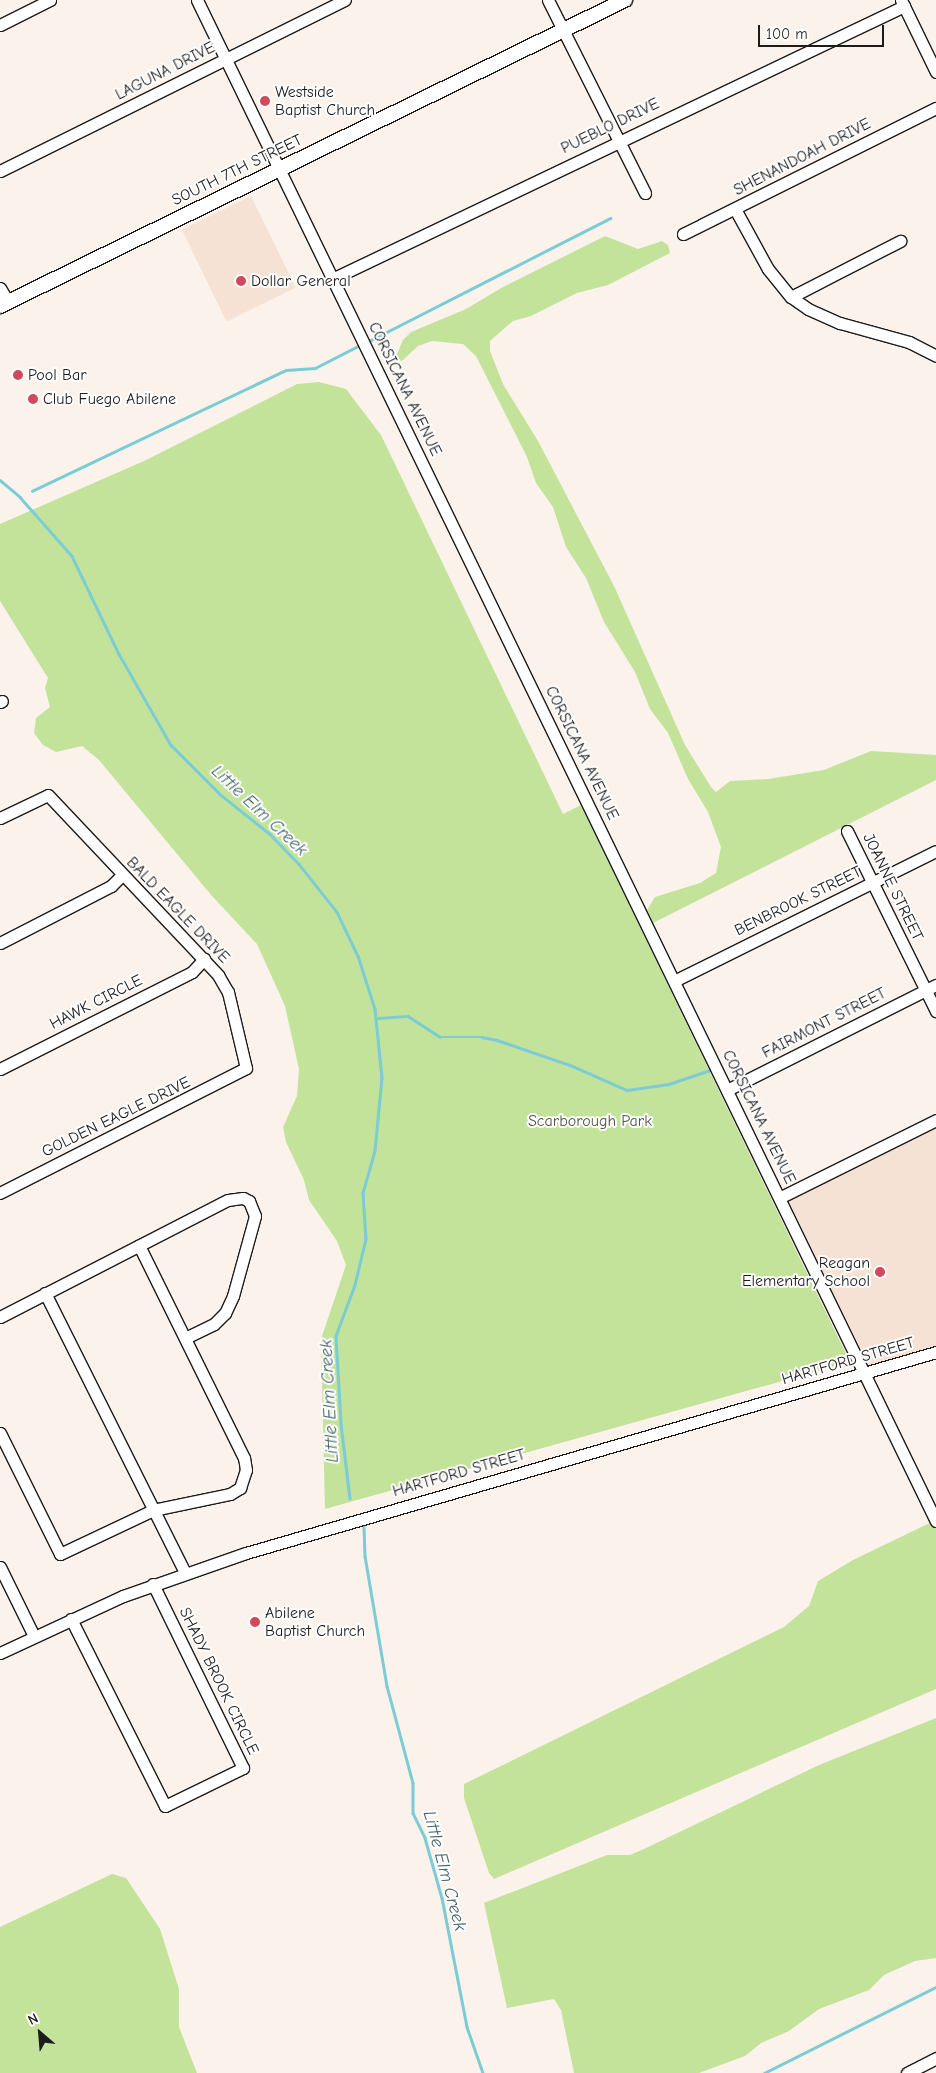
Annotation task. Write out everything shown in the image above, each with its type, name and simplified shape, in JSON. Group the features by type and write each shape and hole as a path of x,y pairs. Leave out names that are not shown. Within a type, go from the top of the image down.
{"main road":[{"name":"SOUTH 7TH STREET","path":"4,304 625,0"}],"street":[{"path":"0,25 50,0"},
{"name":"CORSICANA AVENUE","path":"197,0 281,169 332,279 727,1090 781,1197 936,1521"},
{"name":"LAGUNA DRIVE","path":"0,171 345,0"},
{"path":"548,0 645,193"},
{"path":"902,3 932,56 936,72"},
{"name":"PUEBLO DRIVE","path":"332,279 902,3"},
{"name":"SHENANDOAH DRIVE","path":"683,234 936,108"},
{"path":"735,209 759,256 791,297 821,315 897,337 936,356"},
{"path":"791,297 900,241"},
{"path":"0,288 4,304"},
{"name":"BALD EAGLE DRIVE","path":"0,818 48,795 122,875 204,959 228,992 246,1068"},
{"name":"JOANNE STREET","path":"848,831 873,882 931,988 936,1011"},
{"name":"BENBROOK STREET","path":"674,981 936,851"},
{"path":"0,943 112,886 122,875"},
{"name":"HAWK CIRCLE","path":"0,1069 192,972 204,959"},
{"name":"FAIRMONT STREET","path":"727,1090 931,988"},
{"name":"GOLDEN EAGLE DRIVE","path":"0,1193 246,1068"},
{"path":"781,1197 936,1120"},
{"path":"0,1317 235,1198 249,1202 254,1208 255,1216 226,1313 214,1324 185,1338"},
{"path":"0,1433 60,1554 153,1510 230,1494 240,1488 244,1479 244,1458 139,1246"},
{"path":"45,1293 185,1573"},
{"name":"HARTFORD STREET","path":"0,1653 71,1619 185,1573 936,1352"},
{"path":"0,1567 34,1636"},
{"name":"SHADY BROOK CIRCLE","path":"71,1619 165,1806 243,1768 154,1584"},
{"path":"907,2073 936,2058"}],"shaded area":[{"path":"251,196 296,288 227,321 182,230"},
{"name":"Reagan Elementary School","path":"936,1126 936,1346 869,1366 787,1198"}],"green space":[{"path":"605,236 638,249 662,241 668,245 670,253 608,285 577,293 531,316 513,321 490,341 490,351 503,384 538,441 614,586 685,745 711,787 716,792 730,781 768,779 824,770 871,751 936,755 936,780 653,923 647,910 655,897 700,883 716,873 721,847 708,812 688,779 668,733 650,709 635,672 604,622 586,578 566,547 553,507 536,483 527,457 476,356 463,344 432,341 418,346 403,360 400,361 396,356 403,340 411,332 466,309 503,287"},
{"name":"Scarborough Park","path":"319,382 346,389 381,435 563,814 581,805 850,1362 325,1509 321,1339 346,1265 337,1241 309,1200 304,1180 286,1142 283,1127 297,1096 299,1069 285,1006 257,944 212,896 99,760 82,746 56,752 43,745 34,733 36,718 50,707 45,688 48,678 0,601 0,524 144,461 297,384"},
{"path":"936,1520 936,1689 494,1879 489,1873 464,1798 464,1784 784,1627 809,1606 818,1581 853,1560"},
{"path":"936,1718 936,1958 915,1961 884,1975 869,1990 819,2009 789,2031 761,2043 745,2056 699,2073 574,2073 561,2010 554,1999 507,2008 484,1903 607,1855 630,1855 819,1765"},
{"path":"112,1874 126,1878 160,1929 179,1989 179,2027 197,2073 0,2073 0,1927"}],"waterway":[{"path":"367,342 610,218"},
{"path":"32,491 286,370 315,368 362,344"},
{"name":"Little Elm Creek","path":"0,480 20,497 72,556 119,654 171,745 221,795 270,834 299,864 337,912 358,956 375,1009 382,1078 375,1151 363,1193 366,1239 355,1285 336,1336 341,1424 350,1498"},
{"path":"378,1018 408,1016 440,1037 482,1037 497,1040 570,1065 627,1090 669,1084 713,1069"},
{"name":"Little Elm Creek","path":"364,1527 365,1556 387,1686 413,1783 413,1813 425,1838 442,1898 467,2027 483,2073"},
{"path":"764,2073 936,1987"}],"place":[{"name":"Westside Baptist Church","path":"265,101"},
{"name":"Dollar General","path":"241,281"},
{"name":"Pool Bar","path":"18,375"},
{"name":"Club Fuego Abilene","path":"33,399"},
{"name":"Reagan Elementary School","path":"880,1272"},
{"name":"Abilene Baptist Church","path":"255,1622"}]}
